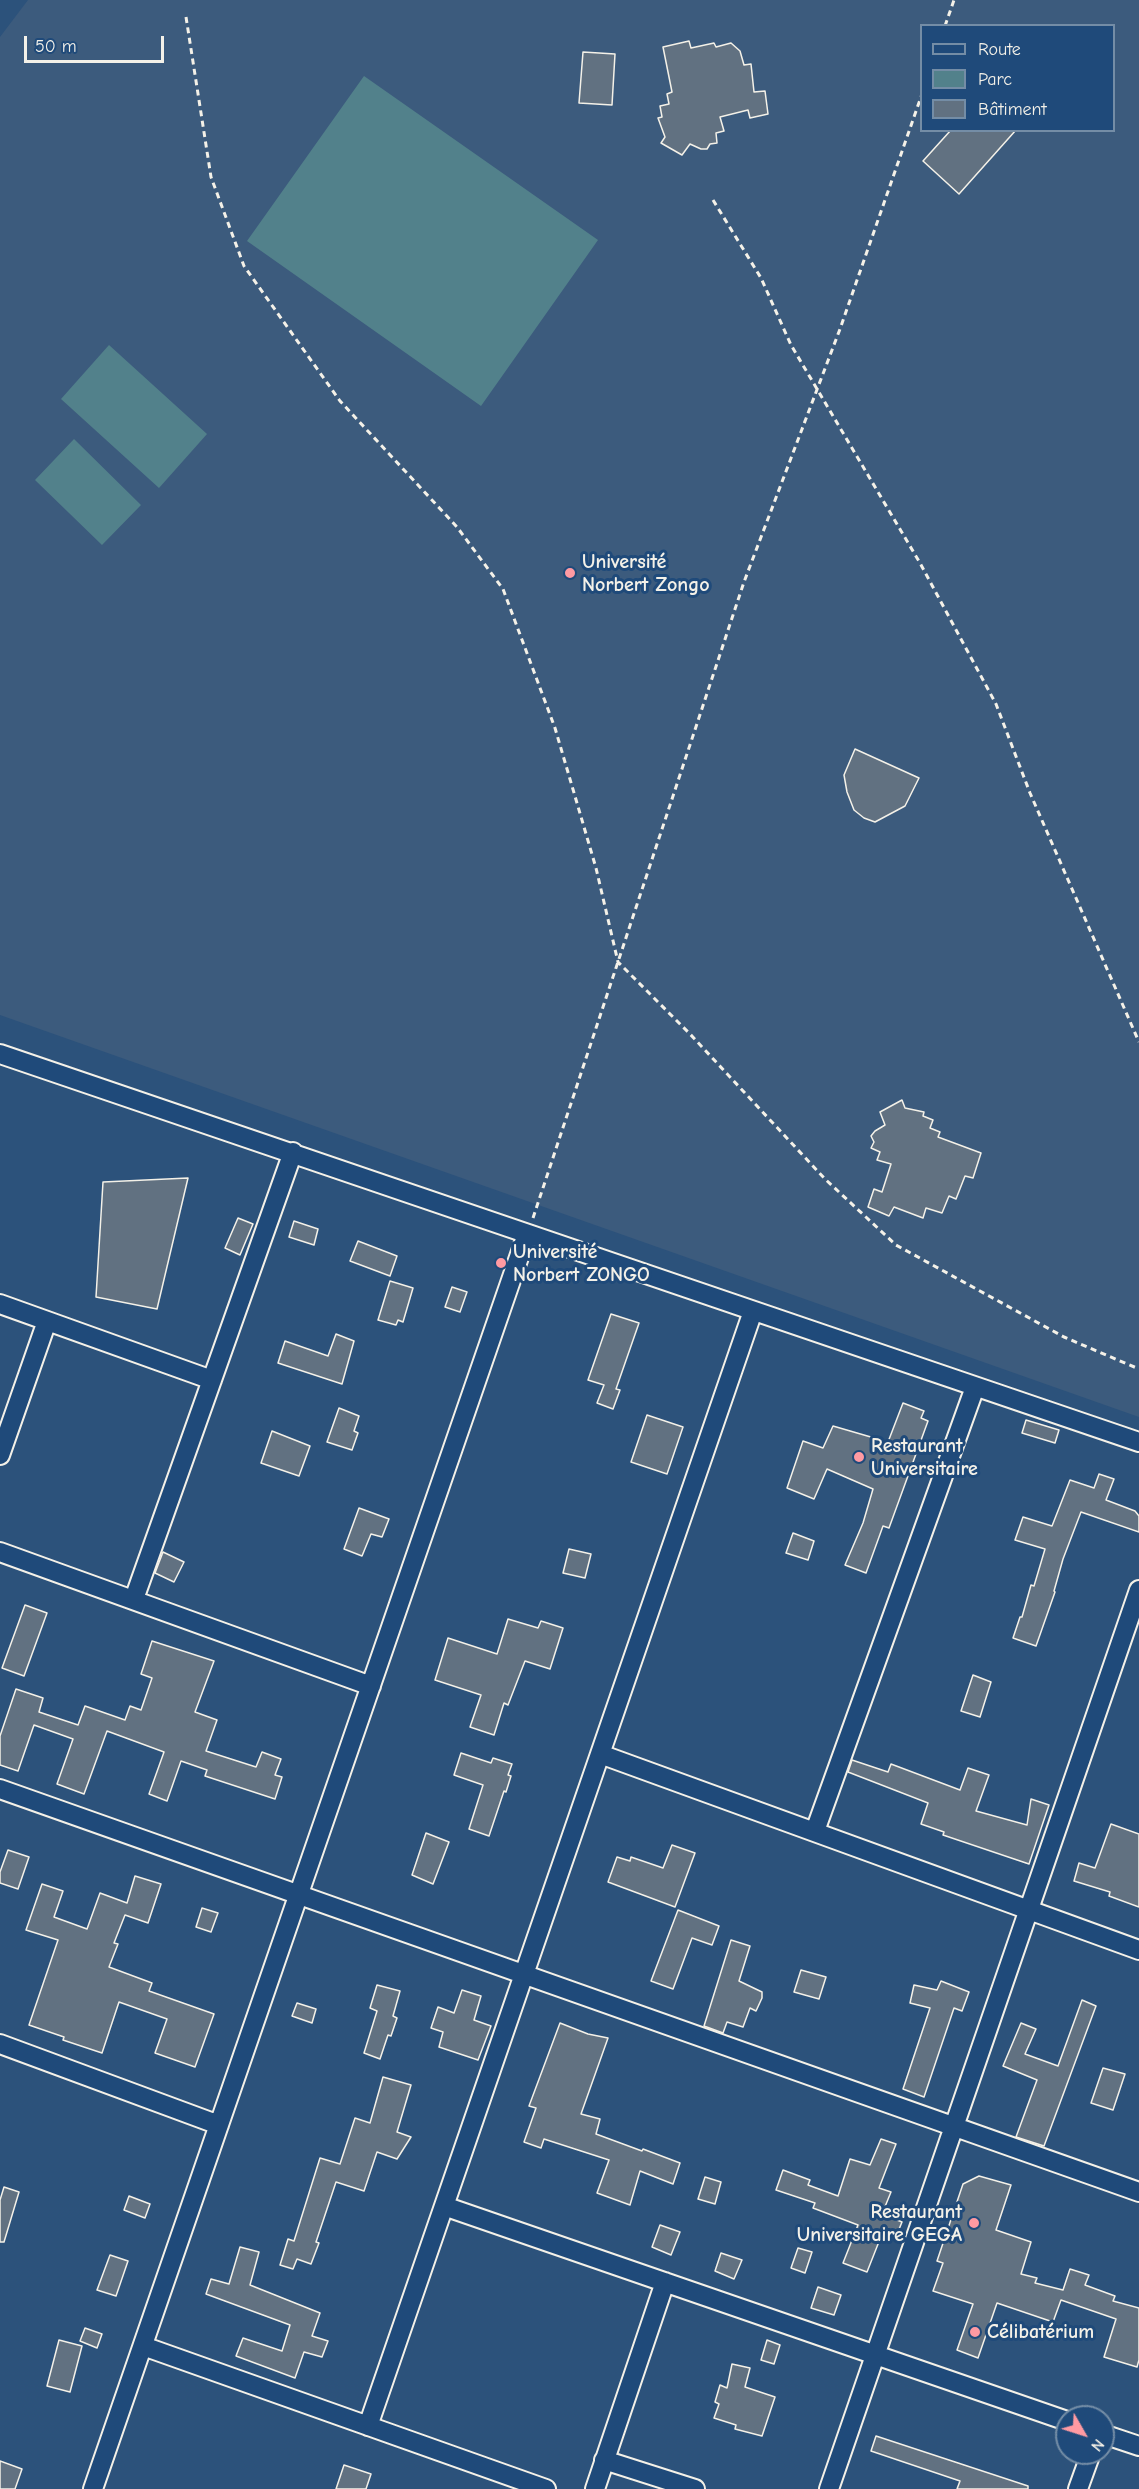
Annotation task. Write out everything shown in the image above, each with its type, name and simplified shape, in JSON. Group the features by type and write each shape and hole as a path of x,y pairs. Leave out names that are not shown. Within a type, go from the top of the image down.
{"street":[{"path":"0,1054 1139,1442"},
{"path":"134,1599 292,1152"},
{"path":"93,2489 527,1234"},
{"path":"0,1304 212,1380"},
{"path":"368,2426 753,1311"},
{"path":"0,1455 47,1321"},
{"path":"815,1831 975,1387"},
{"path":"0,1552 371,1686"},
{"path":"829,2489 1139,1590"},
{"path":"600,1754 1029,1908 1139,1950"},
{"path":"0,1789 1139,2192"},
{"path":"0,2044 219,2125"},
{"path":"444,2206 1055,2417"},
{"path":"595,2489 664,2282"},
{"path":"143,2346 546,2489"},
{"path":"1115,2438 1139,2446"},
{"path":"604,2460 695,2489"},
{"path":"1078,2489 1087,2465"}],"path":[{"path":"946,24 954,0"},
{"path":"186,18 212,177 244,266 340,401 457,527 503,589 555,728 596,868 618,962 690,1034 825,1179 896,1245 1064,1337 1139,1369"},
{"path":"527,1234 744,582 817,391 920,97"},
{"path":"713,200 761,278 791,345 920,563 996,704 1030,794 1139,1042"}],"shaded area":[{"name":"Université Norbert Zongo","path":"28,0 1139,0 1139,1417 0,1015 0,37"}],"green space":[{"path":"364,76 598,240 481,406 247,241"},
{"path":"109,345 207,434 159,488 61,399"},
{"path":"74,439 141,505 102,545 35,480"}],"building":[{"path":"689,41 691,48 714,43 716,47 731,43 740,51 744,65 751,64 754,92 765,91 768,114 750,118 748,110 720,117 724,131 716,133 717,143 710,144 707,149 690,144 682,155 661,143 665,137 658,118 662,117 660,106 669,104 667,94 672,92 663,47"},
{"path":"583,52 615,54 612,105 579,103"},
{"path":"949,132 1014,132 959,194 923,161"},
{"path":"855,749 919,778 905,806 875,822 864,818 854,810 844,775"},
{"path":"902,1100 905,1108 924,1112 923,1116 933,1120 930,1128 940,1132 938,1137 981,1153 973,1178 965,1176 956,1199 949,1196 942,1213 926,1208 923,1218 894,1207 889,1216 868,1207 874,1189 882,1192 891,1164 877,1160 880,1152 871,1148 874,1142 871,1136 885,1125 880,1112"},
{"path":"188,1178 157,1309 96,1297 103,1182"},
{"path":"238,1218 253,1224 240,1255 225,1248"},
{"path":"294,1221 318,1229 314,1245 289,1237"},
{"path":"358,1241 397,1256 390,1276 350,1261"},
{"path":"390,1281 413,1288 403,1322 398,1320 396,1325 378,1320"},
{"path":"452,1287 467,1292 460,1312 445,1307"},
{"path":"611,1314 639,1323 616,1389 620,1390 613,1409 597,1403 604,1385 588,1380"},
{"path":"336,1334 354,1341 342,1384 278,1363 285,1341 328,1356"},
{"path":"903,1403 924,1411 921,1418 928,1421 889,1528 883,1526 866,1573 845,1565 863,1523 873,1489 827,1469 814,1499 787,1488 803,1441 823,1448 833,1426 888,1442"},
{"path":"339,1408 359,1416 354,1431 358,1433 352,1450 327,1442"},
{"path":"647,1415 683,1427 667,1474 631,1462"},
{"path":"1026,1420 1059,1430 1055,1443 1022,1433"},
{"path":"272,1431 310,1446 299,1476 261,1463"},
{"path":"1099,1474 1114,1479 1106,1500 1135,1511 1139,1516 1139,1532 1081,1512 1063,1559 1055,1592 1036,1646 1013,1638 1031,1585 1034,1586 1045,1549 1015,1540 1023,1517 1052,1526 1070,1480 1094,1488"},
{"path":"359,1508 389,1519 382,1537 371,1534 362,1556 344,1549"},
{"path":"793,1533 814,1541 808,1560 786,1553"},
{"path":"569,1549 591,1554 585,1578 563,1573"},
{"path":"163,1552 184,1562 174,1582 155,1573"},
{"path":"25,1605 47,1613 24,1676 2,1668"},
{"path":"508,1619 538,1628 541,1621 563,1628 550,1669 525,1661 508,1705 504,1703 494,1735 470,1727 481,1695 435,1680 448,1638 497,1654"},
{"path":"152,1641 214,1661 195,1712 217,1720 206,1751 256,1767 262,1752 281,1759 275,1775 282,1777 275,1799 205,1776 207,1770 181,1761 167,1801 149,1794 164,1752 107,1731 84,1794 57,1784 73,1739 34,1725 18,1771 0,1765 0,1736 16,1689 43,1698 39,1712 78,1725 85,1706 125,1720 130,1706 141,1710 152,1678 141,1674"},
{"path":"973,1675 991,1682 980,1717 961,1711"},
{"path":"461,1753 491,1763 493,1758 512,1764 506,1792 504,1791 489,1836 469,1829 483,1785 454,1775"},
{"path":"852,1760 888,1772 891,1764 960,1790 968,1768 989,1775 976,1811 1027,1825 1031,1799 1049,1805 1029,1864 943,1835 944,1832 921,1824 928,1803 848,1772"},
{"path":"1111,1824 1139,1834 1139,1907 1109,1896 1110,1892 1074,1881 1079,1863 1095,1868"},
{"path":"426,1833 449,1842 433,1884 412,1875"},
{"path":"672,1845 695,1853 675,1907 608,1882 617,1857 630,1861 631,1857 663,1868"},
{"path":"8,1850 29,1857 18,1889 0,1883 0,1872"},
{"path":"135,1876 161,1884 148,1923 125,1915 114,1943 118,1944 109,1967 152,1983 149,1991 214,2014 195,2067 155,2053 167,2019 119,2002 102,2053 63,2040 64,2037 29,2025 58,1940 26,1930 42,1884 63,1891 54,1917 87,1929 100,1893 127,1903"},
{"path":"202,1908 218,1913 211,1932 196,1927"},
{"path":"678,1910 719,1926 712,1945 692,1938 673,1989 651,1981"},
{"path":"731,1940 750,1946 739,1981 762,1992 762,1998 756,2011 750,2008 743,2027 727,2022 723,2033 704,2026"},
{"path":"801,1970 826,1977 819,1999 794,1992"},
{"path":"941,1981 969,1992 962,2011 954,2008 924,2097 903,2089 930,2008 910,2003 914,1985 937,1990"},
{"path":"377,1985 400,1991 393,2016 397,2018 391,2036 388,2035 380,2059 364,2053 377,2011 370,2008"},
{"path":"462,1990 481,1996 474,2020 491,2026 478,2060 439,2047 443,2032 431,2028 438,2007 454,2013"},
{"path":"1082,2000 1096,2006 1044,2146 1016,2137 1037,2080 1003,2066 1021,2023 1036,2029 1025,2054 1058,2066"},
{"path":"297,2003 316,2009 312,2023 292,2016"},
{"path":"560,2023 588,2034 608,2038 581,2114 600,2119 596,2134 680,2163 673,2184 640,2171 630,2205 597,2193 609,2160 544,2139 541,2148 524,2142 536,2108 529,2106"},
{"path":"1103,2068 1125,2074 1113,2110 1091,2103"},
{"path":"383,2077 411,2085 397,2132 411,2137 397,2159 377,2152 364,2191 336,2182 311,2264 297,2259 293,2269 280,2265 288,2239 294,2241 320,2158 340,2164 355,2118 370,2123"},
{"path":"881,2139 896,2144 879,2188 891,2192 882,2214 902,2222 895,2239 882,2234 867,2272 843,2263 858,2225 813,2208 815,2203 776,2190 783,2170 810,2180 808,2185 838,2196 850,2159 870,2165"},
{"path":"979,2176 1011,2185 996,2230 1031,2242 1021,2274 1037,2278 1035,2283 1063,2290 1070,2269 1089,2275 1085,2285 1115,2296 1113,2301 1139,2308 1137,2367 1104,2357 1116,2319 1061,2300 1053,2322 997,2303 978,2358 957,2350 973,2304 933,2291 943,2263 937,2261 963,2184"},
{"path":"705,2177 721,2182 715,2204 698,2199"},
{"path":"4,2187 19,2192 4,2242 0,2242 0,2200"},
{"path":"129,2196 150,2204 145,2218 124,2210"},
{"path":"660,2225 680,2232 671,2255 652,2247"},
{"path":"240,2247 259,2252 250,2285 320,2313 312,2336 328,2341 322,2357 304,2352 295,2378 236,2356 243,2338 282,2351 290,2325 206,2294 211,2279 229,2284"},
{"path":"798,2248 812,2252 805,2273 791,2268"},
{"path":"721,2253 742,2260 734,2279 715,2271"},
{"path":"110,2255 128,2261 116,2296 97,2290"},
{"path":"818,2287 841,2295 834,2315 811,2308"},
{"path":"85,2328 102,2334 97,2348 80,2341"},
{"path":"59,2340 82,2346 70,2392 47,2386"},
{"path":"767,2340 780,2345 774,2364 761,2360"},
{"path":"732,2364 750,2368 745,2387 775,2397 762,2436 735,2429 736,2425 714,2418 719,2404 715,2402 720,2385 727,2388"},
{"path":"876,2436 1028,2486 1028,2489 957,2489 960,2481 871,2451"},
{"path":"0,2461 22,2469 15,2489 0,2489"},
{"path":"344,2465 371,2474 366,2489 336,2489"}],"place":[{"name":"Université Norbert Zongo","path":"570,573"},
{"name":"Université Norbert ZONGO","path":"501,1263"},
{"name":"Restaurant Universitaire","path":"859,1457"},
{"name":"Restaurant Universitaire GEGA","path":"974,2223"},
{"name":"Célibatérium","path":"975,2332"}]}
